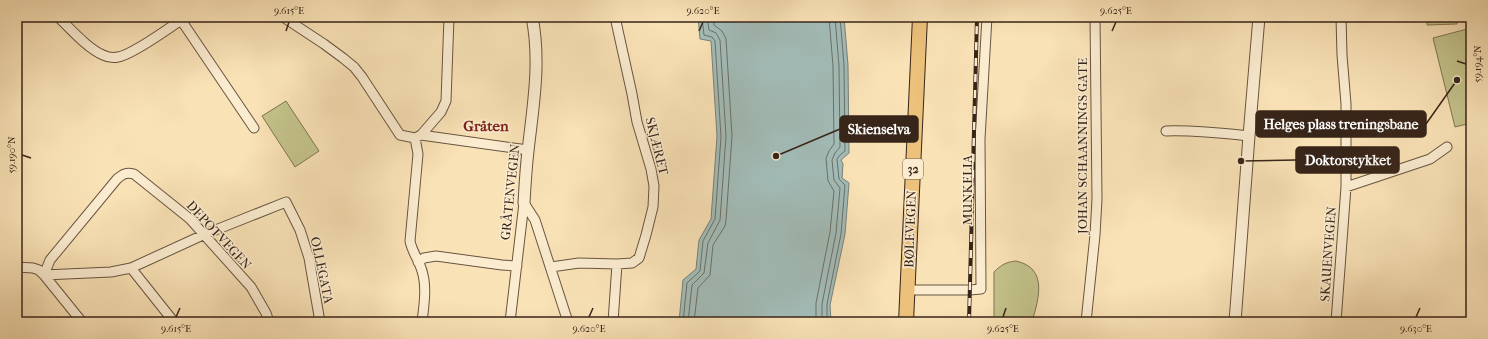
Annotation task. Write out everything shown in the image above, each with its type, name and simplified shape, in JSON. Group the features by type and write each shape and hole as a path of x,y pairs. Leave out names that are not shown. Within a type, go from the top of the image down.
{"main road":[{"name":"BØLEVEGEN","path":"906,322 920,17"}],"street":[{"path":"58,17 92,48 102,54 118,58 136,49 183,19 254,128"},
{"path":"283,17 343,58 362,77 400,135 528,150"},
{"path":"422,322 425,288 422,272 412,250 410,241 418,154 418,136 441,112 446,101 449,17"},
{"name":"GRÅTENVEGEN","path":"510,322 524,203 528,150 533,120 537,66 537,49 532,17"},
{"name":"SKJÆRET","path":"615,17 637,122 650,162 654,186 653,207 639,258 632,262 617,264"},
{"name":"MUNKELIA","path":"908,290 981,289 980,139 987,17"},
{"name":"JOHAN SCHAANNINGS GATE","path":"1086,322 1095,235 1097,199 1095,17"},
{"path":"1235,322 1259,17"},
{"name":"SKAUENVEGEN","path":"1336,322 1346,187 1346,104 1341,17"},
{"path":"1166,131 1201,131 1249,136"},
{"path":"1346,187 1430,159 1447,147"},
{"name":"DEPOTVEGEN","path":"44,275 50,260 117,179 123,174 134,174 190,219 250,287 266,313 269,322"},
{"name":"OLLEGATA","path":"203,234 286,202 300,230 309,258 315,303 320,322"},
{"path":"524,203 534,220 551,267 568,322"},
{"path":"44,275 111,272 131,268 203,234"},
{"path":"418,262 424,258 436,256 517,266"},
{"path":"551,267 579,263 617,264 613,322"},
{"path":"17,267 39,270 82,322"},
{"path":"131,268 174,322"}],"shaded area":[{"path":"1427,17 1457,17 1457,24 1427,25"},
{"path":"1471,28 1471,123 1455,127 1433,38"},
{"path":"286,101 319,151 295,167 262,116"},
{"path":"1016,261 1033,270 1037,277 1039,285 1037,303 1032,322 994,322 994,272 1004,264"}],"water":[{"path":"698,17 844,17 848,65 849,153 841,160 843,164 842,178 849,183 845,234 830,305 831,322 679,322 683,280 696,269 699,240 711,219 717,136 711,41 700,39"}],"railway":[{"path":"969,322 977,17"}],"place":[{"name":"Helges plass treningsbane","path":"1457,80"},
{"name":"Skienselva","path":"776,156"},
{"name":"Doktorstykket","path":"1241,161"}],"district":[{"name":"Gråten","path":"486,126"}]}
